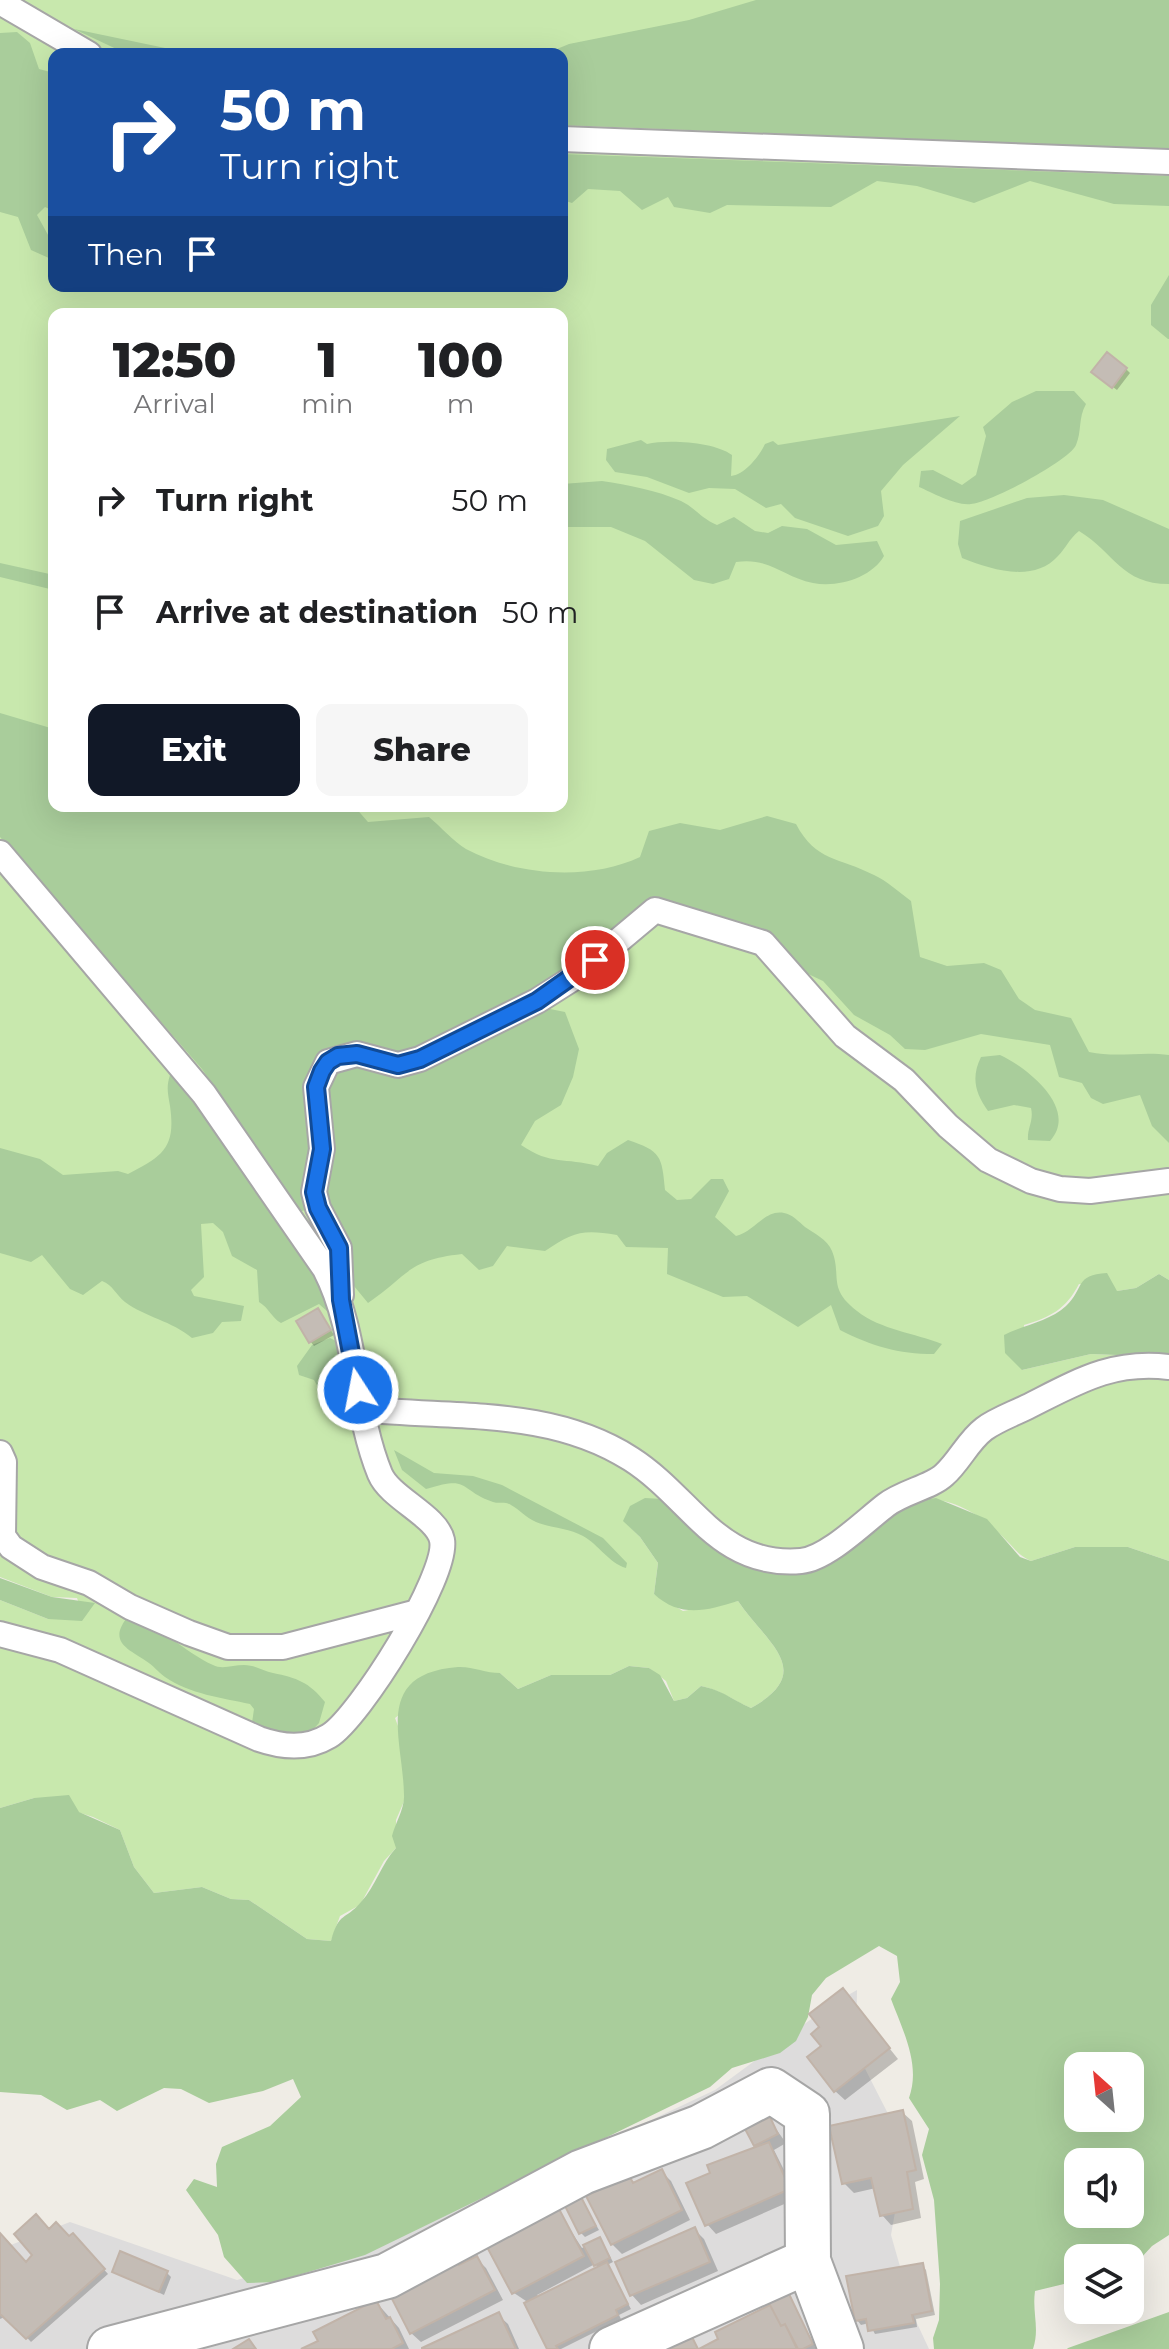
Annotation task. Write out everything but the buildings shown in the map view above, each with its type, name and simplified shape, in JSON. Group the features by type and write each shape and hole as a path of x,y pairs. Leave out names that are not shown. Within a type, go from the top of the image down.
{"street":[{"path":"110,2349 387,2276 582,2172 701,2127 771,2090 807,2114 808,2261 841,2349"},
{"path":"612,2349 808,2261"}],"lane":[{"path":"0,2 79,48"},
{"path":"568,139 1169,162"},
{"path":"0,853 204,1094 325,1269 341,1300"},
{"path":"0,1634 60,1650 281,1747 307,1745 342,1727 357,1710 417,1612 437,1574 442,1541 436,1528 382,1478 362,1409 341,1300 339,1248 318,1208 314,1192 322,1149 316,1087 328,1062 357,1054 398,1065 420,1059 537,1001 575,977 655,910 763,943 845,1036 904,1080 948,1126 988,1160 1031,1181 1060,1189 1090,1191 1169,1181"},
{"path":"362,1409 416,1415 514,1418 588,1437 632,1459 739,1551 773,1562 806,1561 857,1530 908,1491 943,1477 983,1429 1108,1370 1138,1363 1169,1367"},
{"path":"0,1453 4,1462 3,1536 11,1547 42,1567 89,1583 130,1607 189,1633 228,1647 283,1647 417,1612"}],"shaded area":[{"path":"857,1990 856,2051 906,2149 891,2235 915,2319 929,2349 0,2349 0,2250 3,2248 70,2222 237,2280 358,2245 528,2178 715,2090 829,2006"}],"green space":[{"path":"0,0 1169,0 1169,1280 1159,1274 1136,1288 1117,1291 1079,1284 1057,1311 1024,1325 1022,1370 1091,1354 1169,1357 1169,1561 1128,1547 1075,1547 1031,1561 978,1516 956,1505 931,1499 918,1499 815,1562 624,1521 658,1563 654,1594 683,1611 738,1601 780,1656 783,1669 781,1681 771,1694 751,1708 701,1686 687,1698 674,1701 666,1681 649,1668 629,1666 610,1675 551,1675 518,1689 500,1673 483,1673 461,1667 395,1718 401,1734 405,1799 396,1820 396,1848 384,1861 360,1905 340,1916 331,1941 307,1939 249,1900 231,1899 202,1887 154,1893 134,1867 120,1830 93,1817 34,1798 0,1808 0,1600 48,1619 84,1618 77,1598 52,1597 0,1577"},
{"path":"756,0 1169,0 1169,149 568,125 568,48 559,48 689,20"},
{"path":"74,29 165,48 114,48"},
{"path":"17,32 30,43 39,69 48,71 48,208 45,207 37,215 48,235 48,258 31,250 18,217 0,212 0,33"},
{"path":"568,154 1169,176 1169,206 1114,204 1030,181 974,203 917,186 877,181 831,207 727,205 710,213 674,207 668,197 642,210 620,191 588,189 572,203 568,202"},
{"path":"1169,275 1168,339 1151,325 1151,305"},
{"path":"1036,391 1074,391 1086,404 1078,440 1071,452 1028,480 981,502 959,503 919,487 921,471 933,470 962,485 976,475 986,436 983,427 1012,402"},
{"path":"960,416 903,465 881,491 884,516 878,526 848,536 795,518 781,504 766,508 735,489 709,488 689,493 647,477 615,472 606,460 607,449 641,440 647,444 691,443 714,447 732,455 731,476 746,469 765,444 773,441 778,445"},
{"path":"602,481 642,488 686,504 717,525 734,517 755,531 768,533 782,526 807,529 836,545 877,541 884,556 863,575 833,584 813,583 748,561 736,562 729,579 713,584 694,580 645,541 611,527 568,527 568,484"},
{"path":"1064,495 1103,500 1169,529 1169,584 1153,583 1129,573 1079,531 1048,564 1025,572 999,570 962,558 958,544 960,521 1027,498"},
{"path":"0,563 48,574 48,589 0,577"},
{"path":"0,713 48,727 48,812 359,812 368,822 429,817 461,846 486,858 530,870 553,872 598,870 640,857 649,831 680,823 720,830 767,816 796,824 820,852 879,877 911,901 920,957 947,966 984,963 1001,970 1019,999 1035,1010 1071,1018 1089,1052 1169,1055 1169,1143 1152,1126 1140,1095 1103,1104 1091,1098 1082,1083 1059,1077 1050,1045 981,1034 925,1050 905,1049 890,1035 854,1015 823,981 653,900 572,969 417,1054 324,1053 310,1209 298,1212 202,1069 0,837"},
{"path":"540,1007 565,1012 579,1049 573,1077 561,1105 535,1121 521,1145 541,1156 598,1166 607,1153 628,1140 658,1156 665,1190 677,1200 691,1199 711,1179 723,1179 729,1191 715,1217 736,1236 771,1214 784,1213 793,1217 830,1247 837,1282 848,1303 877,1323 942,1344 934,1354 897,1351 852,1336 840,1330 831,1305 798,1327 747,1296 723,1297 667,1274 668,1248 626,1247 617,1235 605,1233 578,1234 545,1251 507,1246 493,1266 479,1270 462,1254 430,1260 410,1270 368,1303 349,1280 324,1210 322,1089 340,1061 404,1072"},
{"path":"1000,1055 1036,1079 1054,1103 1058,1116 1057,1129 1050,1141 1028,1140 1031,1108 1014,1105 988,1111 977,1091 976,1071 981,1057"},
{"path":"170,1075 193,1098 318,1270 335,1309 328,1312 319,1304 281,1323 278,1321 259,1302 257,1270 232,1256 223,1232 213,1223 201,1224 204,1277 191,1290 194,1296 244,1306 241,1321 222,1322 213,1333 192,1338 133,1307 102,1281 83,1295 70,1289 42,1255 31,1262 0,1253 0,1148 40,1159 63,1175 118,1171 128,1174 158,1156 169,1141"},
{"path":"1107,1273 1117,1291 1136,1288 1159,1274 1169,1280 1169,1357 1091,1354 1022,1370 1005,1353 1004,1335 1060,1311 1089,1276"},
{"path":"330,1338 340,1343 347,1390 333,1399 322,1394 314,1380 299,1375 297,1366 312,1345"},
{"path":"394,1450 434,1473 473,1476 502,1485 603,1538 627,1563 626,1568 583,1536 536,1522 509,1504 493,1502 463,1485 450,1483 426,1489 402,1470"},
{"path":"645,1498 663,1499 782,1568 897,1504 936,1498 987,1519 1020,1557 1031,1561 1075,1547 1128,1547 1169,1561 1169,2235 1144,2255 1144,2244 1064,2244 1064,2284 1035,2291 1036,2334 1033,2349 934,2349 940,2284 934,2200 922,2155 929,2129 909,2098 912,2061 891,1999 900,1982 897,1956 879,1946 826,1978 812,1995 808,2017 796,2041 780,2053 732,2068 710,2087 365,2255 275,2282 247,2283 224,2257 218,2235 186,2190 194,2179 217,2187 216,2164 222,2147 270,2126 301,2097 293,2079 263,2091 209,2103 181,2089 164,2088 117,2111 100,2100 67,2110 41,2095 0,2092 0,1808 34,1798 69,1795 79,1812 120,1830 134,1867 154,1893 202,1887 231,1899 249,1900 307,1939 331,1941 340,1920 366,1896 396,1848 392,1836 404,1800 398,1712 403,1696 413,1682 431,1672 463,1667 500,1673 518,1689 551,1675 610,1675 629,1666 649,1668 660,1675 674,1701 687,1698 701,1686 751,1708 771,1694 781,1681 783,1669 780,1656 738,1601 704,1610 674,1607 664,1602 654,1594 658,1563 640,1537 623,1521 630,1506"},
{"path":"0,1578 52,1597 95,1603 82,1621 48,1619 0,1600"},
{"path":"126,1619 149,1626 216,1666 248,1665 302,1682 325,1702 319,1723 308,1735 272,1734 252,1723 254,1709 250,1704 206,1695 174,1683 123,1644 119,1634"},
{"path":"1169,2312 1169,2349 1067,2349 1135,2324 1144,2324 1144,2321"}],"route":[{"path":"358,1390 341,1300 339,1248 318,1208 314,1192 314,1178 322,1149 316,1087 322,1071 328,1062 338,1056 357,1054 398,1065 420,1059 537,1001 595,960"}]}
